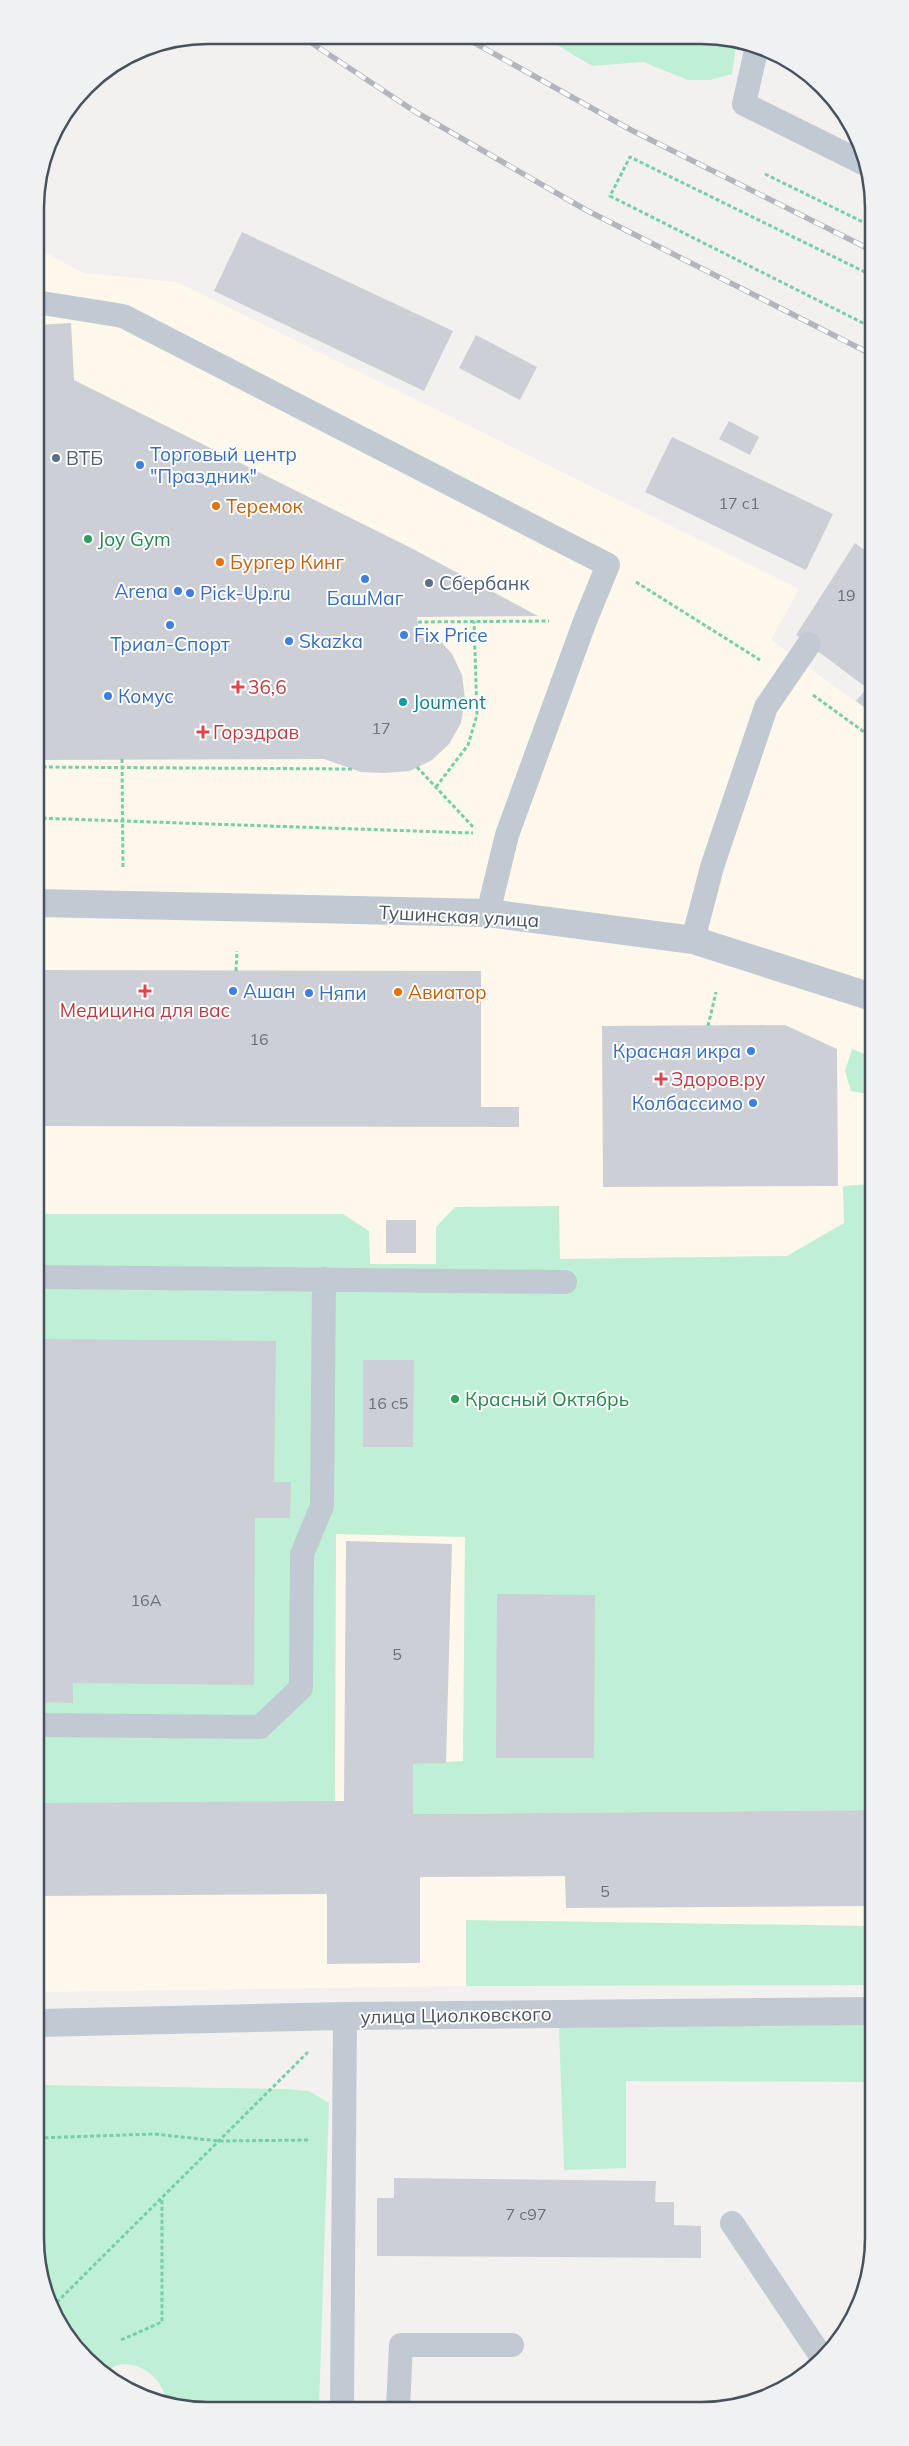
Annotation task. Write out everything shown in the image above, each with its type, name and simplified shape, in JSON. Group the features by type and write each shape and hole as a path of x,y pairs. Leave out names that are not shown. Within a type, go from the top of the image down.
{"street":[{"name":"Тушинская улица","path":"44,903 488,914 693,940 865,995"},
{"name":"улица Циолковского","path":"44,2023 345,2016 865,2011"}],"lane":[{"path":"756,53 744,104 858,160"},
{"path":"44,303 123,316 608,565 585,621 507,835 488,914"},
{"path":"693,940 712,867 766,708 809,644"},
{"path":"44,1277 565,1282"},
{"path":"44,1726 260,1727 301,1688 302,1554 322,1506 324,1279"},
{"path":"342,2402 345,2016"},
{"path":"732,2222 818,2352"},
{"path":"398,2402 401,2345 512,2345"}],"path":[{"path":"865,272 630,157 610,196 865,323"},
{"path":"765,174 865,223"},
{"path":"608,565 787,677 865,733"},
{"path":"418,622 585,621"},
{"path":"436,787 468,745 477,715 474,622"},
{"path":"122,759 123,868"},
{"path":"44,818 479,833 417,767"},
{"path":"44,768 352,769"},
{"path":"236,951 236,971"},
{"path":"708,1026 716,992"},
{"path":"57,2302 312,2048"},
{"path":"44,2138 154,2134 219,2141 344,2139"},
{"path":"121,2340 162,2322 162,2198"}],"shaded area":[{"path":"44,252 83,273 177,282 799,589 771,640 865,709 865,1184 843,1186 844,1223 787,1256 560,1259 436,1227 436,1264 370,1264 369,1231 343,1214 44,1214"},
{"path":"336,1534 465,1536 463,1801 865,1802 865,1958 728,1964 466,1986 44,1992 44,1804 335,1801"}],"green space":[{"path":"556,44 712,44 736,48 732,74 710,80 688,80 643,62 592,66"},
{"path":"852,1049 865,1054 865,1094 851,1091 845,1071"},
{"name":"Красный Октябрь","path":"865,1184 865,1810 413,1814 413,1764 463,1761 465,1537 336,1534 335,1802 44,1804 44,1214 343,1214 369,1231 370,1264 436,1264 436,1227 455,1207 559,1206 560,1259 787,1256 844,1223 843,1186"},
{"path":"466,1920 865,1926 865,1985 466,1986"},
{"path":"865,2023 865,2082 626,2081 626,2168 564,2170 559,2027"},
{"path":"44,2085 286,2089 309,2091 329,2103 319,2402 187,2401 165,2396 157,2380 143,2369 126,2364 108,2368 78,2338 66,2320 52,2291 44,2249"}],"building":[{"path":"242,232 453,331 424,391 214,291"},
{"name":"Торговый центр \"Праздник\"","path":"71,323 74,380 415,550 538,616 417,617 418,626 436,636 452,654 462,675 465,699 461,723 449,744 432,760 410,771 384,773 361,772 324,759 44,760 44,325"},
{"path":"476,335 537,367 520,400 459,368"},
{"path":"729,421 759,437 750,455 719,439"},
{"path":"672,437 833,514 806,570 645,492"},
{"path":"855,543 865,550 865,687 796,635"},
{"path":"865,690 865,708 856,701"},
{"path":"44,970 481,971 481,1107 519,1107 519,1127 44,1126"},
{"path":"785,1025 837,1049 838,1186 603,1187 602,1026"},
{"path":"386,1220 416,1220 416,1253 386,1253"},
{"path":"44,1339 276,1341 274,1482 291,1482 290,1518 255,1518 254,1685 73,1683 73,1703 44,1702"},
{"path":"363,1360 414,1360 413,1447 363,1447"},
{"path":"346,1541 452,1544 446,1763 413,1764 413,1814 865,1810 865,1906 566,1908 565,1876 420,1877 420,1963 327,1964 327,1894 44,1896 44,1803 344,1801"},
{"path":"497,1594 595,1595 594,1758 496,1758"},
{"path":"394,2178 656,2181 655,2202 674,2202 674,2225 701,2226 701,2258 377,2256 377,2198 394,2198"}],"railway":[{"path":"313,44 414,111 586,210 865,351"},
{"path":"477,44 631,130 865,247"}],"place":[{"name":"ВТБ","path":"56,458"},
{"name":"Торговый центр \"Праздник\"","path":"140,465"},
{"name":"Теремок","path":"216,506"},
{"name":"Joy Gym","path":"88,539"},
{"name":"Бургер Кинг","path":"220,562"},
{"name":"БашМаг","path":"365,579"},
{"name":"Сбербанк","path":"429,583"},
{"name":"Arena","path":"178,591"},
{"name":"Pick-Up.ru","path":"190,593"},
{"name":"Триал-Спорт","path":"170,625"},
{"name":"Fix Price","path":"404,635"},
{"name":"Skazka","path":"289,641"},
{"name":"36,6","path":"238,687"},
{"name":"Комус","path":"108,696"},
{"name":"Joument","path":"403,702"},
{"name":"Горздрав","path":"203,732"},
{"name":"Медицина для вас","path":"145,991"},
{"name":"Ашан","path":"233,991"},
{"name":"Авиатор","path":"398,992"},
{"name":"Няпи","path":"309,993"},
{"name":"Красная икра","path":"751,1051"},
{"name":"Здоров.ру","path":"661,1079"},
{"name":"Колбассимо","path":"753,1103"},
{"name":"Красный Октябрь","path":"455,1399"}]}
